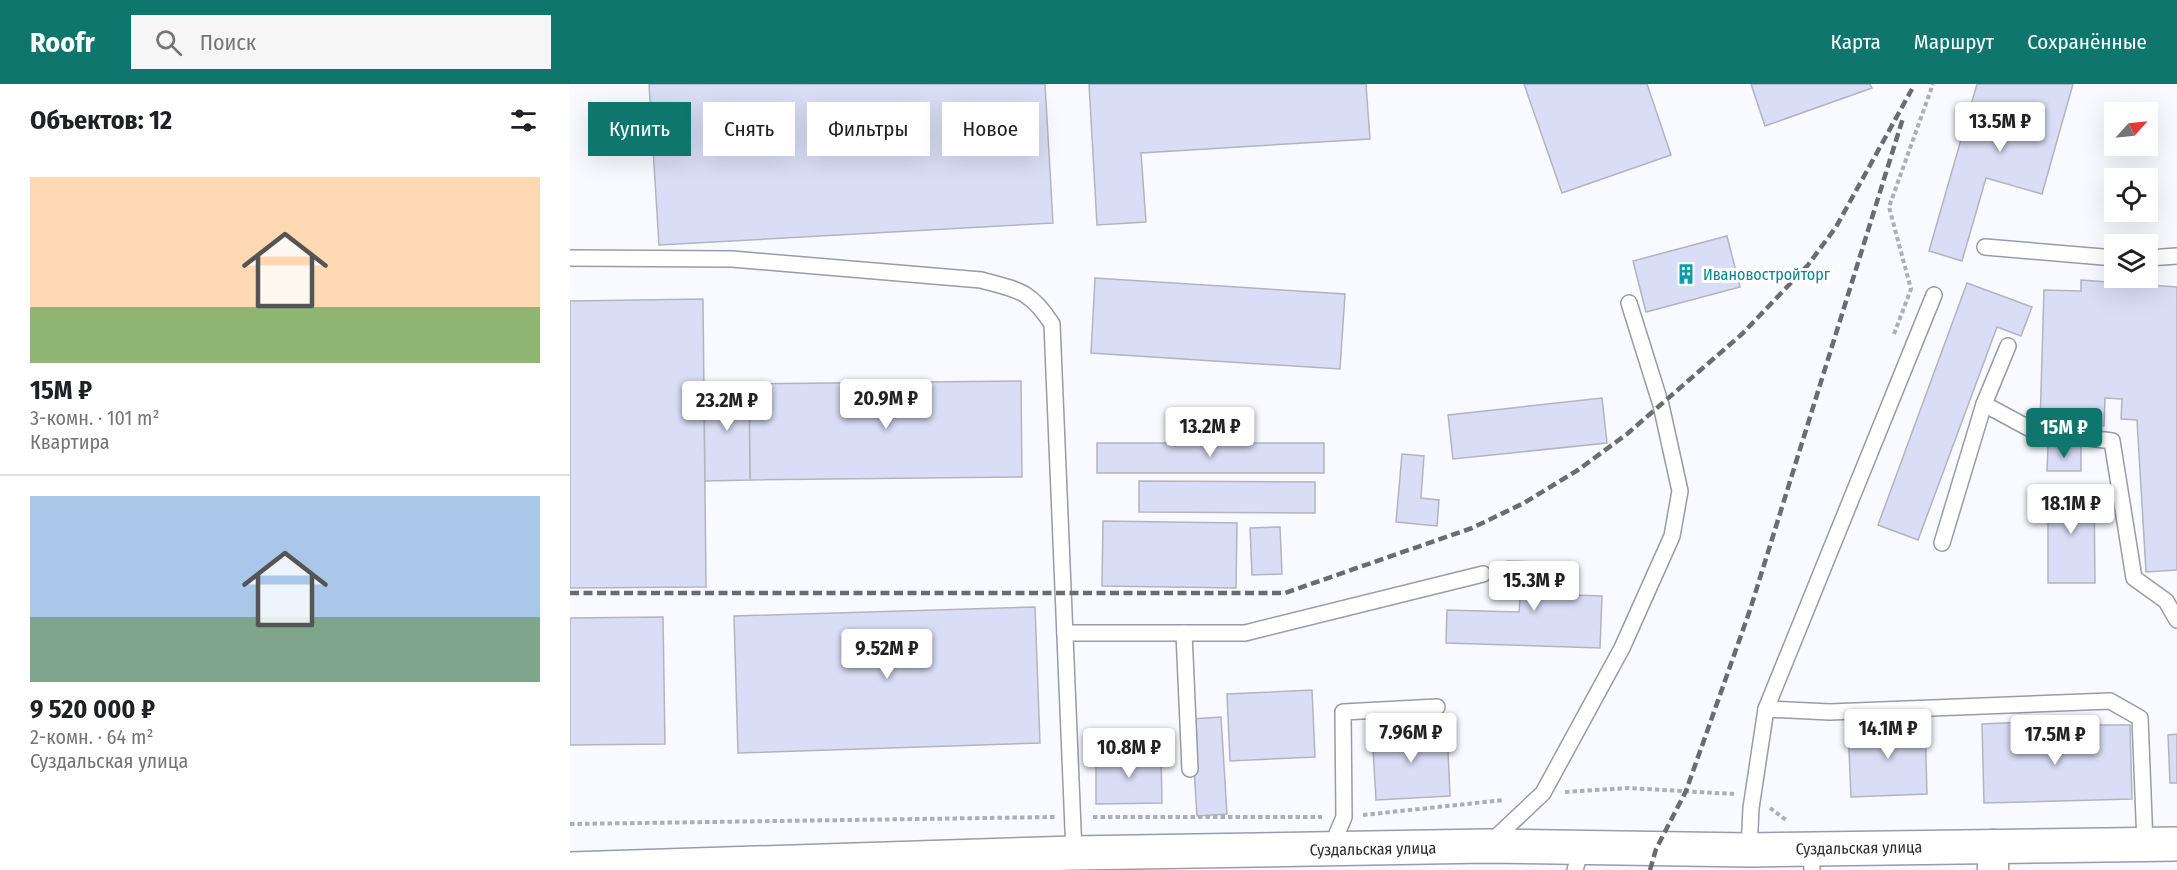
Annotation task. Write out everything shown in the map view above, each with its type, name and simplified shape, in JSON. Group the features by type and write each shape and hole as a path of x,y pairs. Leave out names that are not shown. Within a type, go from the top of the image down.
{"main road":[{"name":"Суздальская улица","path":"570,869 973,864 1074,853 1486,846 1578,859 1749,850 1811,859 1993,858 2145,844 2177,844"}],"lane":[{"path":"1985,247 2104,257"},
{"path":"2158,257 2177,256"},
{"path":"570,258 732,259 981,280 1019,291 1038,302 1052,324 1074,853"},
{"path":"1749,850 1751,807 1766,709 1934,296"},
{"path":"1486,846 1543,793 1622,648 1672,536 1680,490 1661,405 1629,303"},
{"path":"1942,543 1984,404 2008,346"},
{"path":"1984,404 2034,431 2112,441 2134,578 2166,601 2177,620"},
{"path":"1065,633 1245,633 1483,574"},
{"path":"1184,633 1190,769"},
{"path":"1766,709 1830,712 2110,701 2139,718 2145,844"},
{"path":"1330,850 1344,817 1343,712 1437,707"}],"path":[{"path":"1891,343 1911,289 1889,207 1933,84"},
{"path":"570,824 1072,817 1344,817"}],"building":[{"path":"649,84 1045,84 1053,223 659,245 653,156 691,156 691,102 650,102"},
{"path":"1089,84 1366,84 1370,139 1141,153 1146,222 1097,225"},
{"path":"1524,84 1647,84 1671,155 1562,193"},
{"path":"1751,84 1870,84 1872,88 1765,126"},
{"path":"1977,84 2073,84 2042,194 1986,178 1962,261 1929,251"},
{"name":"Ивановостройторг","path":"1727,236 1740,287 1646,312 1633,261"},
{"path":"1095,278 1345,294 1340,369 1091,353"},
{"path":"2081,280 2104,282 2104,288 2177,287 2177,570 2146,572 2137,420 2121,419 2122,399 2105,398 2104,426 2040,424 2044,290 2081,291"},
{"path":"1967,283 2032,307 2021,336 1997,327 1918,540 1878,525"},
{"path":"703,299 706,587 570,588 570,301"},
{"path":"1021,381 1022,477 750,480 749,384"},
{"path":"704,384 749,384 750,480 705,481"},
{"path":"1602,398 1607,443 1453,459 1448,415"},
{"path":"1097,443 1324,443 1324,473 1097,473"},
{"path":"2048,446 2081,446 2081,471 2047,471"},
{"path":"1402,454 1424,456 1421,498 1439,500 1437,526 1396,522"},
{"path":"1139,481 1315,482 1315,513 1139,512"},
{"path":"2094,486 2095,583 2048,583 2048,487"},
{"path":"1103,521 1237,523 1236,588 1102,586"},
{"path":"1280,527 1282,574 1252,575 1250,528"},
{"path":"1507,561 1573,563 1572,595 1602,596 1600,648 1446,643 1447,610 1519,612 1520,599 1506,599"},
{"path":"1035,607 1040,743 738,753 734,616"},
{"path":"663,617 665,744 570,745 570,618"},
{"path":"1312,690 1315,757 1230,761 1227,694"},
{"path":"1221,717 1227,814 1197,816 1191,719"},
{"path":"2027,722 2027,740 2096,739 2096,725 2130,725 2132,799 1984,803 1982,724"},
{"path":"1925,724 1927,794 1851,797 1848,726"},
{"path":"1447,728 1450,796 1376,800 1372,732"},
{"path":"2177,734 2177,783 2170,783 2168,735"},
{"path":"1161,754 1162,803 1096,804 1096,755"}],"railway":[{"path":"570,593 1285,593 1472,528 1524,503 1578,470 1627,434 1742,334 1808,265 1836,227 1912,89"},
{"path":"1650,870 1656,849 1686,791 1750,610 1903,118"}],"place":[{"name":"Ивановостройторг","path":"1686,274"}]}
